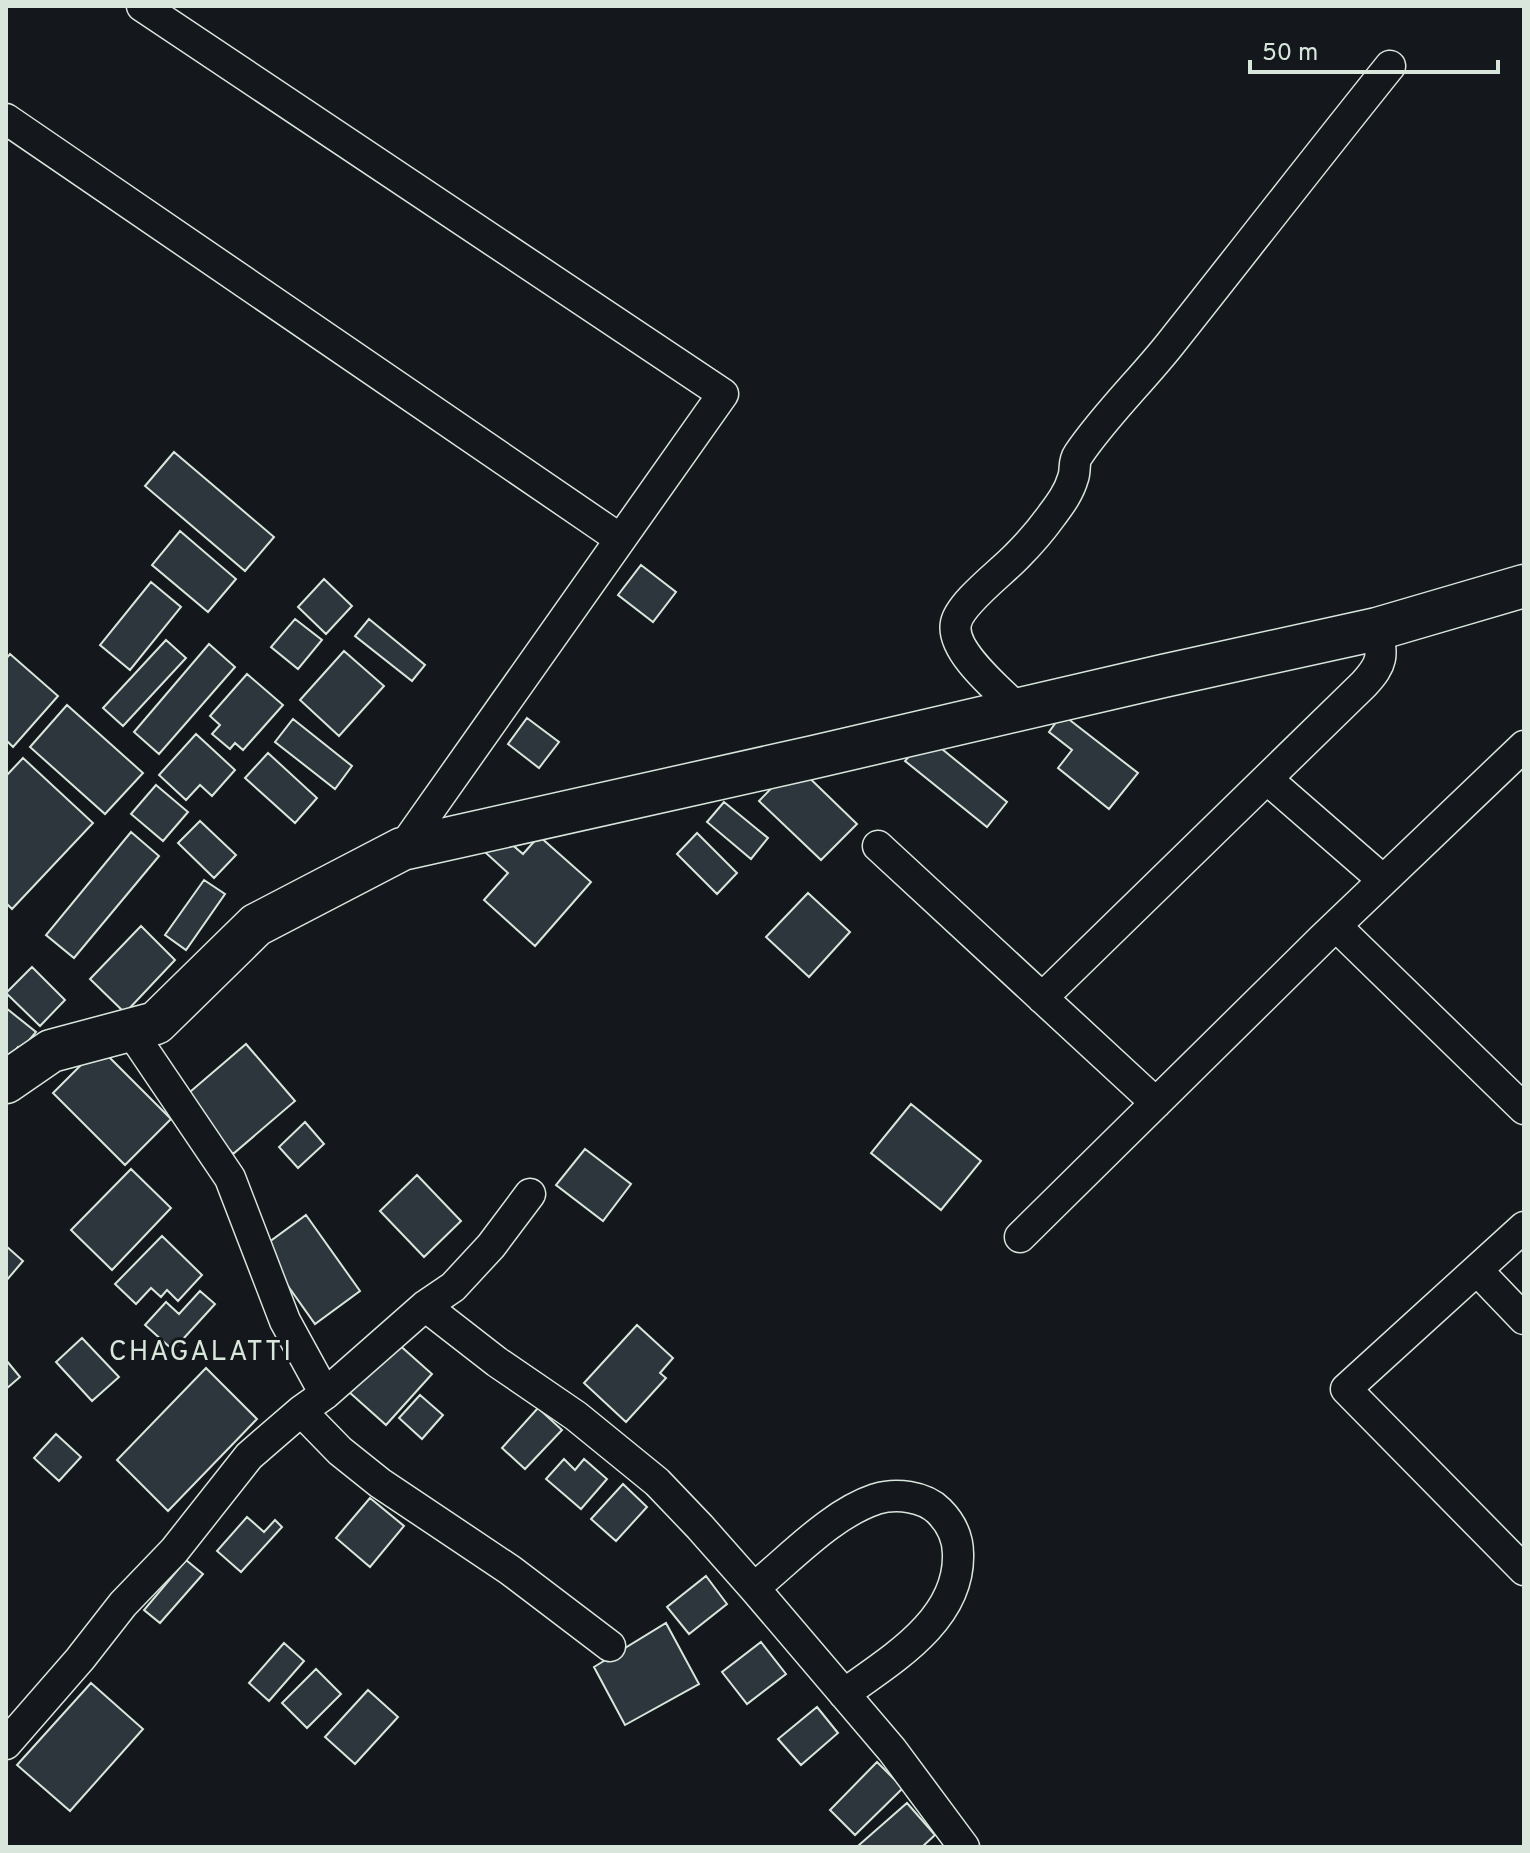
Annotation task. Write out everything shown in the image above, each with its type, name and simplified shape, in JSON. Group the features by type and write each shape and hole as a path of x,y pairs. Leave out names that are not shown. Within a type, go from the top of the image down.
{"street":[{"path":"142,6 723,394 402,849"},
{"path":"1018,709 963,650 955,625 960,613 1051,517 1068,491 1075,474 1075,459 1169,346 1390,66"},
{"path":"6,119 620,539"},
{"path":"6,1082 51,1051 156,1023 256,925 402,849 1377,629 1524,586"},
{"path":"1042,998 1376,670 1382,652 1377,629"},
{"path":"1020,1237 1383,880 1524,746"},
{"path":"1267,779 1383,880"},
{"path":"878,846 1156,1103"},
{"path":"1336,926 1524,1109"},
{"path":"130,1030 230,1178 313,1403 340,1451 380,1483 510,1570 610,1646"},
{"path":"6,1744 123,1604 174,1551 249,1456 425,1306 453,1287 491,1246 530,1194"},
{"path":"1524,1227 1346,1389 1524,1570"},
{"path":"1477,1270 1524,1319"},
{"path":"425,1306 497,1362 576,1416 657,1482 754,1588 892,1750 964,1847"},
{"path":"754,1588 834,1522 856,1508 896,1496 928,1502 939,1511 958,1542 957,1582 930,1624 906,1649 844,1694"}],"building":[{"path":"174,452 274,537 245,571 145,486"},
{"path":"180,531 236,579 208,612 152,565"},
{"path":"641,565 676,592 653,622 618,595"},
{"path":"324,579 352,606 326,634 298,607"},
{"path":"151,582 181,607 130,670 100,645"},
{"path":"295,619 322,640 298,669 271,647"},
{"path":"369,619 425,665 412,681 355,636"},
{"path":"166,640 186,658 123,726 103,708"},
{"path":"209,644 235,667 159,754 134,732"},
{"path":"344,651 384,686 339,736 300,700"},
{"path":"10,654 58,696 13,747 6,740 6,659"},
{"path":"247,674 283,705 243,750 235,743 230,749 212,734 220,725 210,716"},
{"path":"67,705 143,773 105,814 30,747"},
{"path":"1062,714 1138,773 1109,809 1058,768 1072,750 1049,732"},
{"path":"527,718 559,742 539,768 508,744"},
{"path":"293,719 352,766 335,789 275,742"},
{"path":"196,734 235,770 212,796 200,785 186,800 159,775"},
{"path":"926,736 1007,802 987,827 905,761"},
{"path":"268,753 317,798 295,823 245,778"},
{"path":"23,758 93,823 12,909 6,903 6,776"},
{"path":"795,764 857,824 821,860 759,801"},
{"path":"156,785 188,812 163,841 131,814"},
{"path":"724,802 768,838 751,859 707,822"},
{"path":"200,821 236,855 214,878 178,843"},
{"path":"131,832 159,856 74,958 46,935"},
{"path":"697,833 737,873 717,894 677,854"},
{"path":"502,836 523,854 539,836 591,882 535,946 484,900 508,873 486,853"},
{"path":"204,880 225,894 186,950 165,935"},
{"path":"808,893 850,932 809,977 766,937"},
{"path":"141,926 175,960 125,1013 90,979"},
{"path":"32,967 65,1000 40,1026 6,993"},
{"path":"6,1008 36,1032 21,1050 18,1047 9,1058 6,1056"},
{"path":"246,1044 295,1101 233,1154 184,1097"},
{"path":"99,1047 171,1119 125,1165 53,1093"},
{"path":"911,1104 981,1161 941,1210 871,1153"},
{"path":"305,1122 324,1144 298,1168 279,1147"},
{"path":"585,1149 631,1184 603,1221 556,1185"},
{"path":"131,1169 171,1208 112,1270 71,1230"},
{"path":"417,1175 461,1221 424,1257 380,1211"},
{"path":"306,1215 360,1291 315,1324 261,1248"},
{"path":"162,1236 202,1275 178,1301 167,1290 161,1297 151,1288 136,1304 115,1284"},
{"path":"6,1246 23,1261 6,1281"},
{"path":"200,1291 215,1304 173,1350 145,1325 166,1302 179,1314"},
{"path":"637,1325 673,1358 660,1373 666,1378 626,1422 584,1383"},
{"path":"82,1338 119,1377 92,1401 56,1362"},
{"path":"396,1342 432,1374 386,1425 349,1392"},
{"path":"6,1360 20,1377 6,1389"},
{"path":"206,1368 257,1419 168,1511 117,1460"},
{"path":"420,1395 443,1415 422,1439 399,1418"},
{"path":"538,1408 562,1430 525,1469 502,1448"},
{"path":"56,1434 81,1457 59,1481 34,1458"},
{"path":"564,1459 575,1470 584,1459 607,1479 581,1509 546,1479"},
{"path":"623,1484 647,1507 616,1541 591,1519"},
{"path":"370,1498 404,1526 370,1567 336,1538"},
{"path":"247,1517 264,1532 275,1520 282,1527 241,1572 217,1551"},
{"path":"186,1560 203,1574 160,1623 144,1610"},
{"path":"706,1576 727,1604 689,1634 667,1607"},
{"path":"666,1623 699,1684 625,1725 594,1667"},
{"path":"761,1642 786,1674 747,1704 722,1672"},
{"path":"284,1643 304,1661 269,1701 249,1683"},
{"path":"316,1669 341,1694 307,1728 282,1703"},
{"path":"91,1683 143,1729 70,1811 17,1765"},
{"path":"368,1690 398,1717 355,1764 325,1737"},
{"path":"817,1707 838,1733 801,1765 778,1739"},
{"path":"877,1762 903,1788 855,1835 830,1810"},
{"path":"907,1803 935,1835 922,1847 859,1845"}],"district":[{"name":"CHAGALATTI","path":"201,1350"}]}
